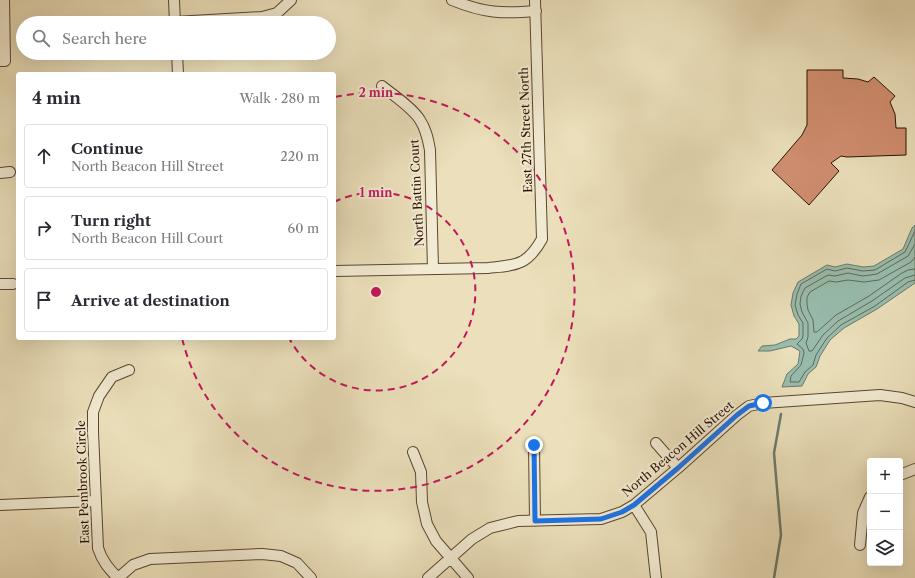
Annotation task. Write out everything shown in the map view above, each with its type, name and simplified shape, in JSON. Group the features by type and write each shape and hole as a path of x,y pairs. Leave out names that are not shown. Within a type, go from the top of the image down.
{"street":[{"path":"3,61 4,0"},
{"path":"174,0 175,16"},
{"path":"265,16 277,12 291,0"},
{"path":"452,0 469,7 490,12 513,13 536,11"},
{"name":"East 27th Street North","path":"433,269 488,268 513,265 528,260 542,240 535,0"},
{"path":"177,60 178,72"},
{"name":"North Battin Court","path":"382,86 410,108 420,119 427,134 430,150 433,269"},
{"path":"336,271 433,269"},
{"path":"0,284 13,284"},
{"name":"East Pembrook Circle","path":"118,578 100,558 98,548 92,432 93,412 99,396 112,377 129,370"},
{"name":"North Beacon Hill Street","path":"428,578 472,539 490,528 518,521 601,519 622,512 634,505 749,406 763,403 880,395 902,398 915,402"},
{"path":"656,443 678,468"},
{"path":"534,445 535,521"},
{"path":"413,452 421,472 422,502 427,524 436,541 468,578"},
{"path":"903,474 915,469"},
{"path":"0,505 96,501"},
{"path":"860,545 863,513 867,504"},
{"path":"634,505 651,532 656,578"},
{"path":"118,578 133,565 150,559 262,554 281,556 297,564 311,578"}],"water":[{"path":"915,225 915,283 877,309 844,328 830,340 820,356 816,367 808,374 802,386 782,387 787,374 798,364 800,351 791,346 770,351 758,351 762,346 775,345 790,339 796,339 799,336 799,324 794,316 791,305 793,293 798,282 827,265 835,267 847,264 863,267 874,266 903,249 912,228"}],"building":[{"path":"807,70 843,70 843,78 858,79 868,82 874,77 895,96 890,102 895,114 896,128 906,128 906,155 841,156 831,163 839,171 809,205 772,170 802,135 807,125"}],"waterway":[{"path":"774,578 781,535 774,453 781,414"}],"route":[{"path":"534,445 535,521 601,519 622,512 634,505 737,415 749,406 763,403"}]}
